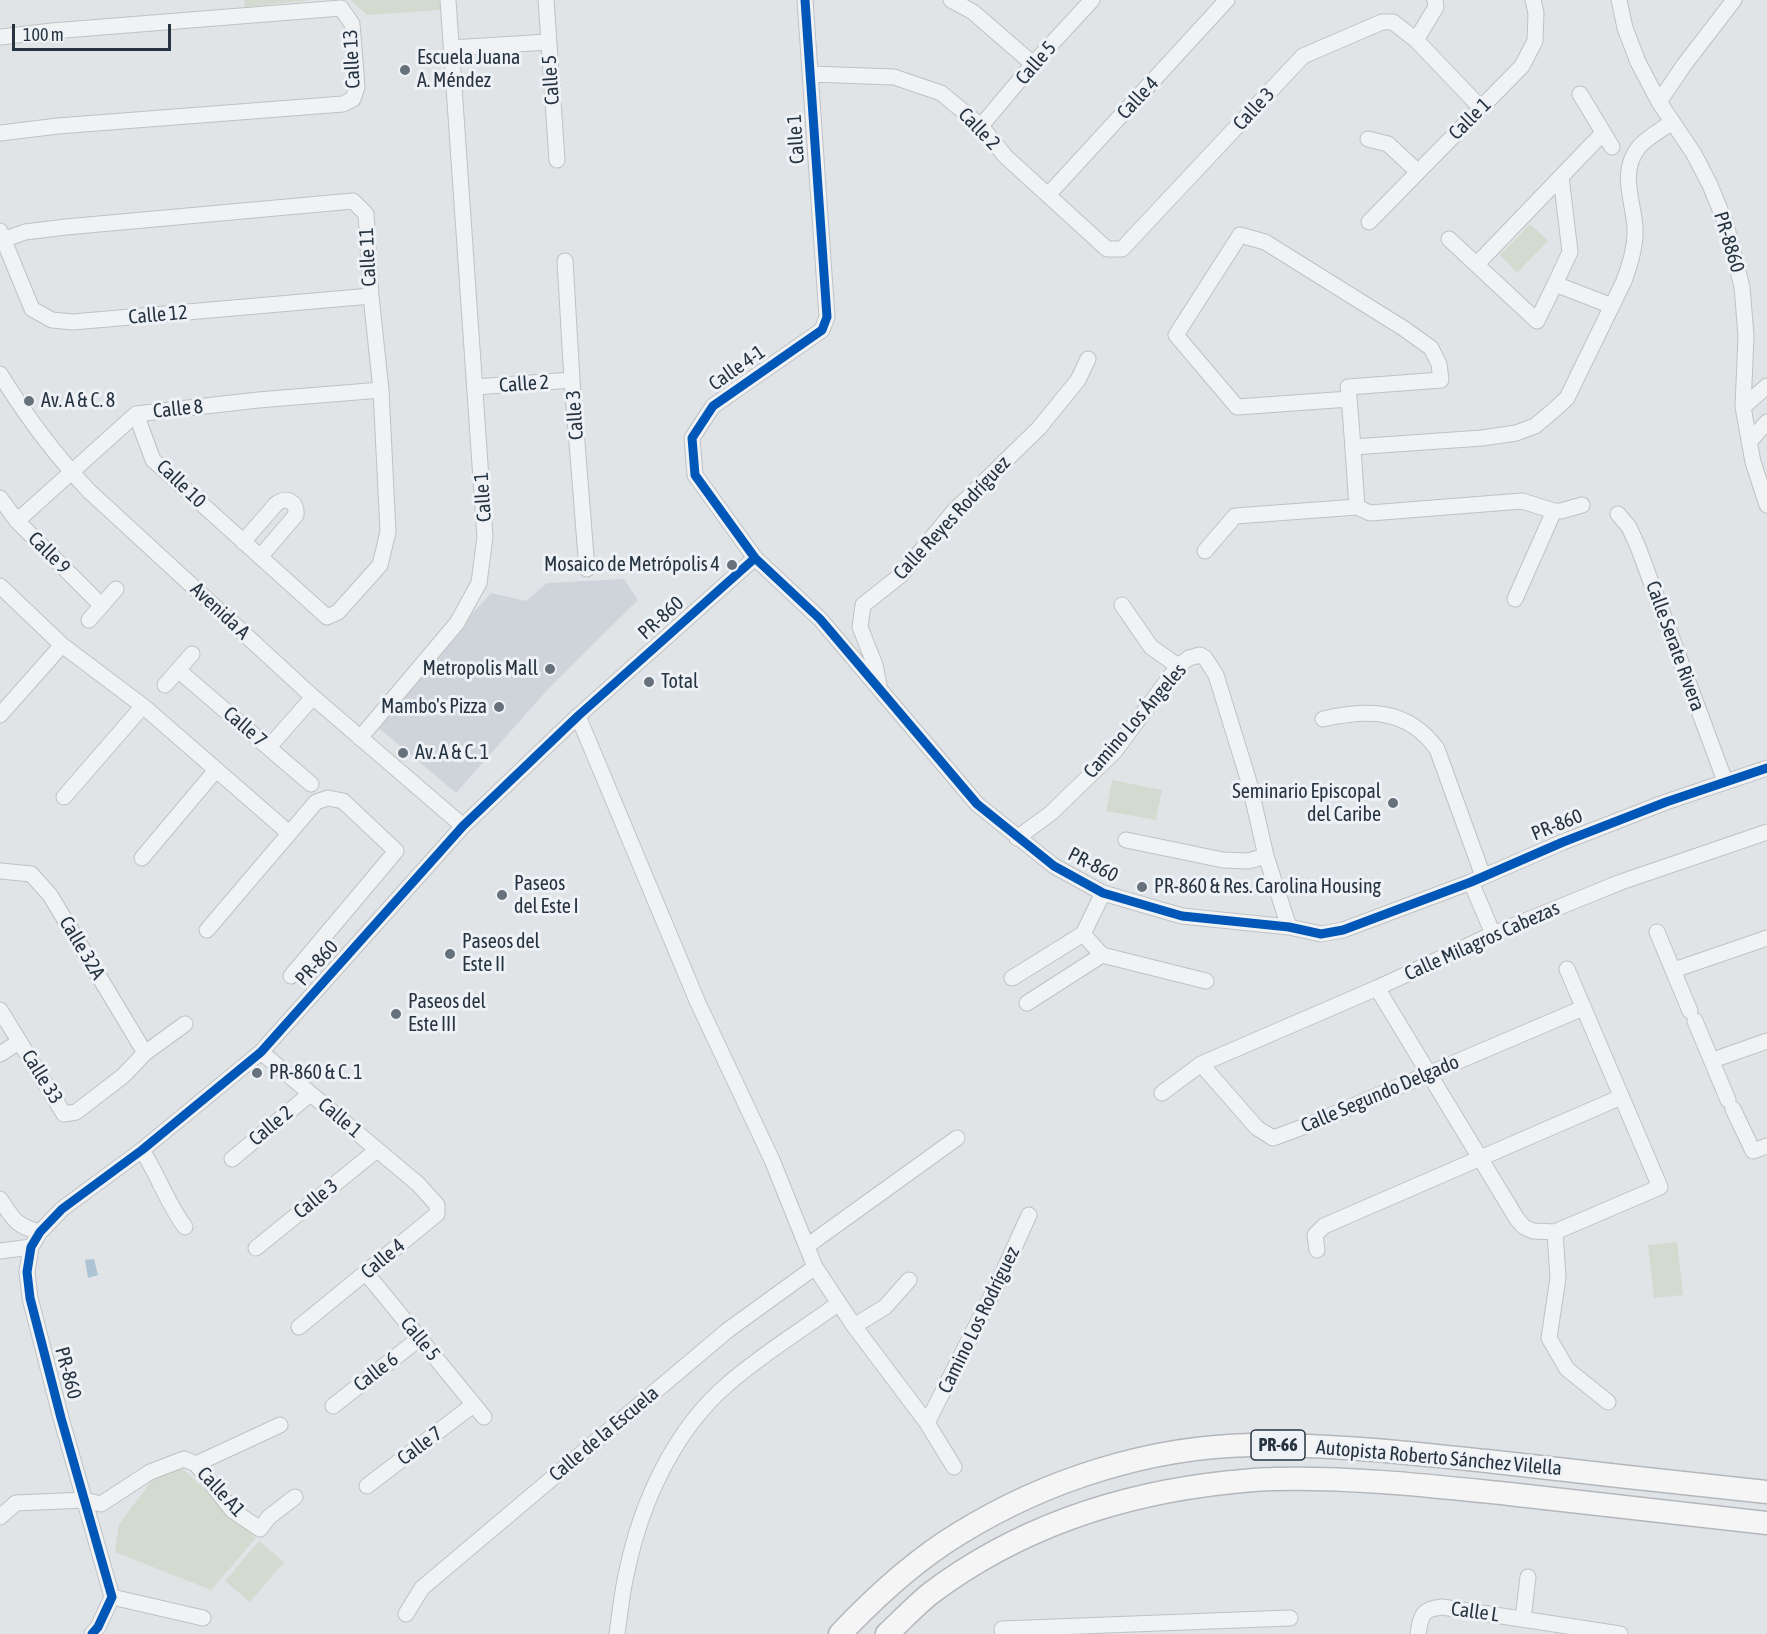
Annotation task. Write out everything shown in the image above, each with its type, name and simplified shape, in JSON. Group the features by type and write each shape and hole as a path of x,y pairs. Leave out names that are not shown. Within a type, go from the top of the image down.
{"highway":[{"name":"Autopista Roberto Sánchez Vilella","path":"840,1634 898,1577 960,1533 1026,1498 1063,1483 1110,1467 1171,1453 1249,1445 1343,1447 1767,1492"},
{"name":"Autopista Roberto Sánchez Vilella","path":"887,1634 930,1594 970,1566 1014,1541 1048,1525 1105,1505 1176,1489 1271,1479 1370,1480 1767,1523"}],"street":[{"name":"Calle 1","path":"360,738 457,623 479,583 486,537 448,0"},
{"name":"Calle 5","path":"546,0 557,160"},
{"name":"Calle 1","path":"805,0 824,276"},
{"path":"951,0 973,12 1033,64"},
{"name":"Calle 5","path":"981,126 1091,0"},
{"name":"Calle 4","path":"1048,195 1227,0"},
{"path":"1416,40 1436,7 1435,0"},
{"name":"Calle 1","path":"1369,222 1522,66 1535,41 1536,13 1533,0"},
{"name":"PR-8860","path":"1618,0 1625,28 1638,62 1659,102 1694,154 1726,224 1742,287 1746,336 1743,406 1753,462 1767,505"},
{"path":"1659,102 1734,0"},
{"name":"Calle 13","path":"0,37 341,8 352,24 357,87 353,99 343,104 58,126 0,133"},
{"name":"Calle 3","path":"1117,249 1122,249 1303,56 1382,22 1393,22 1416,40 1481,108"},
{"path":"452,48 548,42"},
{"name":"Calle 2","path":"810,74 894,77 941,93 981,126 1005,156 1107,249 1117,249"},
{"path":"1580,94 1612,147"},
{"path":"1353,447 1482,438 1516,433 1535,426 1567,398 1612,306 1630,263 1635,226 1628,182 1631,161 1639,146 1672,122"},
{"path":"1477,264 1604,133"},
{"path":"1368,139 1388,144 1418,172"},
{"path":"1449,238 1537,321 1570,252 1561,177"},
{"name":"Calle 11","path":"1,236 25,231 353,201 366,214 371,296 381,390 388,532 380,565 333,615"},
{"name":"Calle 12","path":"1,236 33,309 52,320 73,322 371,296"},
{"path":"1349,399 1237,407 1176,335 1240,236 1265,242 1403,328 1431,348 1438,364 1441,380 1348,387 1349,399 1353,447 1357,507"},
{"name":"Calle 3","path":"566,261 572,381 587,569"},
{"name":"Calle 4-1","path":"755,558 694,475 692,438 713,406 822,330 828,317 824,276"},
{"path":"1556,284 1612,306"},
{"name":"Calle Reyes Rodríguez","path":"880,688 875,665 860,627 863,605 901,575 954,511 1039,428 1078,380 1088,359"},
{"name":"Avenida A","path":"0,374 22,409 71,472 89,491 313,697 463,826"},
{"name":"Calle 2","path":"475,387 572,381"},
{"path":"1743,406 1767,386"},
{"name":"Calle 8","path":"16,521 136,414 258,400 381,390"},
{"name":"Calle 10","path":"136,414 153,460 327,617 333,615"},
{"path":"1749,442 1767,422"},
{"name":"Calle 9","path":"0,498 16,521 101,604"},
{"path":"243,542 276,504 286,499 291,501 296,514 260,557"},
{"path":"1205,551 1235,516 1357,507 1370,513 1522,501 1554,511 1582,505"},
{"path":"1515,599 1554,511"},
{"name":"Calle Serate Rivera","path":"1618,514 1629,527 1638,547 1725,782"},
{"name":"PR-860","path":"112,1597 30,1298 27,1272 31,1247 40,1232 62,1209 142,1150 261,1052 463,826 578,716 755,558 820,619 977,804 1017,838 1054,866 1103,893 1182,916 1289,927 1321,934 1344,930 1666,802 1767,768"},
{"path":"0,586 62,645 143,706 289,833"},
{"path":"89,620 116,589"},
{"path":"1122,605 1151,646 1178,666"},
{"path":"0,715 62,645"},
{"path":"165,685 192,654"},
{"name":"Camino Los Ángeles","path":"1017,838 1051,813 1115,751 1178,666 1189,658 1200,655 1205,658 1216,675 1249,782 1266,856 1289,927"},
{"name":"Calle 7","path":"178,670 311,784"},
{"path":"269,747 313,697"},
{"path":"64,797 143,706"},
{"path":"1323,719 1372,712 1396,717 1409,723 1428,737 1437,750 1493,934"},
{"path":"578,716 698,1003 772,1161 815,1267 854,1326 927,1423 954,1467"},
{"path":"142,858 216,770"},
{"path":"207,930 316,802 328,798 343,801 396,851 291,976"},
{"name":"Calle Milagros Cabezas","path":"1162,1093 1201,1064 1377,988 1493,934 1621,882 1767,832"},
{"path":"1126,840 1223,860 1248,861 1266,856"},
{"name":"Calle 32A","path":"0,871 31,874 50,895 145,1053"},
{"path":"1012,978 1083,934 1103,893"},
{"path":"1657,932 1731,1105 1760,1148"},
{"path":"1083,934 1102,955 1206,981"},
{"path":"1674,970 1767,938"},
{"path":"1027,1004 1102,955"},
{"path":"1377,988 1517,1219 1524,1227 1533,1231 1555,1232 1660,1187 1567,969"},
{"name":"Calle Segundo Delgado","path":"1201,1064 1257,1128 1273,1138 1583,1008"},
{"name":"Calle 33","path":"0,1010 64,1114 76,1112 123,1076 145,1053"},
{"path":"145,1053 185,1024"},
{"path":"1713,1060 1767,1041"},
{"path":"0,1054 19,1042"},
{"name":"Calle 1","path":"261,1052 418,1184"},
{"name":"Calle 2","path":"232,1159 310,1094"},
{"path":"1317,1250 1315,1235 1324,1226 1621,1097"},
{"path":"807,1246 957,1138"},
{"path":"142,1150 173,1212 185,1227"},
{"name":"Calle 3","path":"256,1248 377,1150"},
{"name":"Calle 4","path":"299,1327 437,1214 437,1205 418,1184"},
{"path":"0,1199 17,1223 27,1229 40,1232"},
{"name":"Camino Los Rodríguez","path":"927,1423 1000,1279 1029,1215"},
{"path":"1555,1232 1558,1278 1549,1338 1567,1369 1608,1402"},
{"path":"0,1251 31,1247"},
{"name":"Calle de la Escuela","path":"406,1614 422,1588 728,1330 815,1267"},
{"name":"Calle 5","path":"366,1273 484,1417"},
{"path":"854,1326 885,1307 909,1281"},
{"path":"617,1634 627,1571 638,1528 652,1491 687,1430 727,1385 839,1304"},
{"name":"Calle 6","path":"333,1406 420,1338"},
{"name":"Calle 7","path":"367,1486 473,1405"},
{"path":"196,1464 280,1425"},
{"name":"Calle A1","path":"1,1517 16,1503 84,1500 101,1504 150,1472 184,1459 196,1464 232,1510 260,1529 273,1513 295,1497"},
{"path":"1523,1619 1528,1577"},
{"path":"92,1634 98,1627 112,1597 203,1618"},
{"name":"Calle L","path":"1418,1634 1423,1614 1428,1609 1442,1607 1620,1634"},
{"path":"1002,1631 1290,1618"}],"shaded area":[{"path":"244,0 312,0 245,7"},
{"path":"350,0 440,0 441,10 367,15"},
{"path":"1530,224 1548,241 1517,273 1500,255"},
{"path":"624,579 638,600 549,688 456,793 373,723 491,593 526,601 547,583"},
{"path":"1112,780 1162,790 1156,820 1106,811"},
{"path":"1677,1242 1683,1295 1654,1298 1648,1245"},
{"path":"182,1468 256,1538 211,1590 115,1552 119,1524 153,1479"},
{"path":"259,1541 284,1562 250,1602 225,1581"}],"water":[{"path":"94,1259 98,1275 88,1278 85,1260"}],"cycle path":[{"path":"805,0 827,317 822,330 713,406 692,438 695,475 755,558 820,619 977,804 1054,866 1103,893 1182,916 1289,927 1321,934 1343,930 1471,882 1563,842 1666,802 1767,768"},
{"path":"92,1634 98,1627 112,1597 61,1418 30,1298 27,1272 31,1247 40,1232 62,1209 142,1150 261,1052 463,826 578,716 755,558"}],"place":[{"name":"Escuela Juana A. Méndez","path":"405,70"},
{"name":"Av. A & C. 8","path":"29,401"},
{"name":"Mosaico de Metrópolis 4","path":"732,565"},
{"name":"Metropolis Mall","path":"550,669"},
{"name":"Total","path":"649,682"},
{"name":"Mambo's Pizza","path":"499,707"},
{"name":"Av. A & C. 1","path":"403,753"},
{"name":"Seminario Episcopal del Caribe","path":"1393,803"},
{"name":"PR-860 & Res. Carolina Housing","path":"1142,887"},
{"name":"Paseos del Este I","path":"502,895"},
{"name":"Paseos del Este II","path":"450,954"},
{"name":"Paseos del Este III","path":"396,1014"},
{"name":"PR-860 & C. 1","path":"257,1073"}]}
